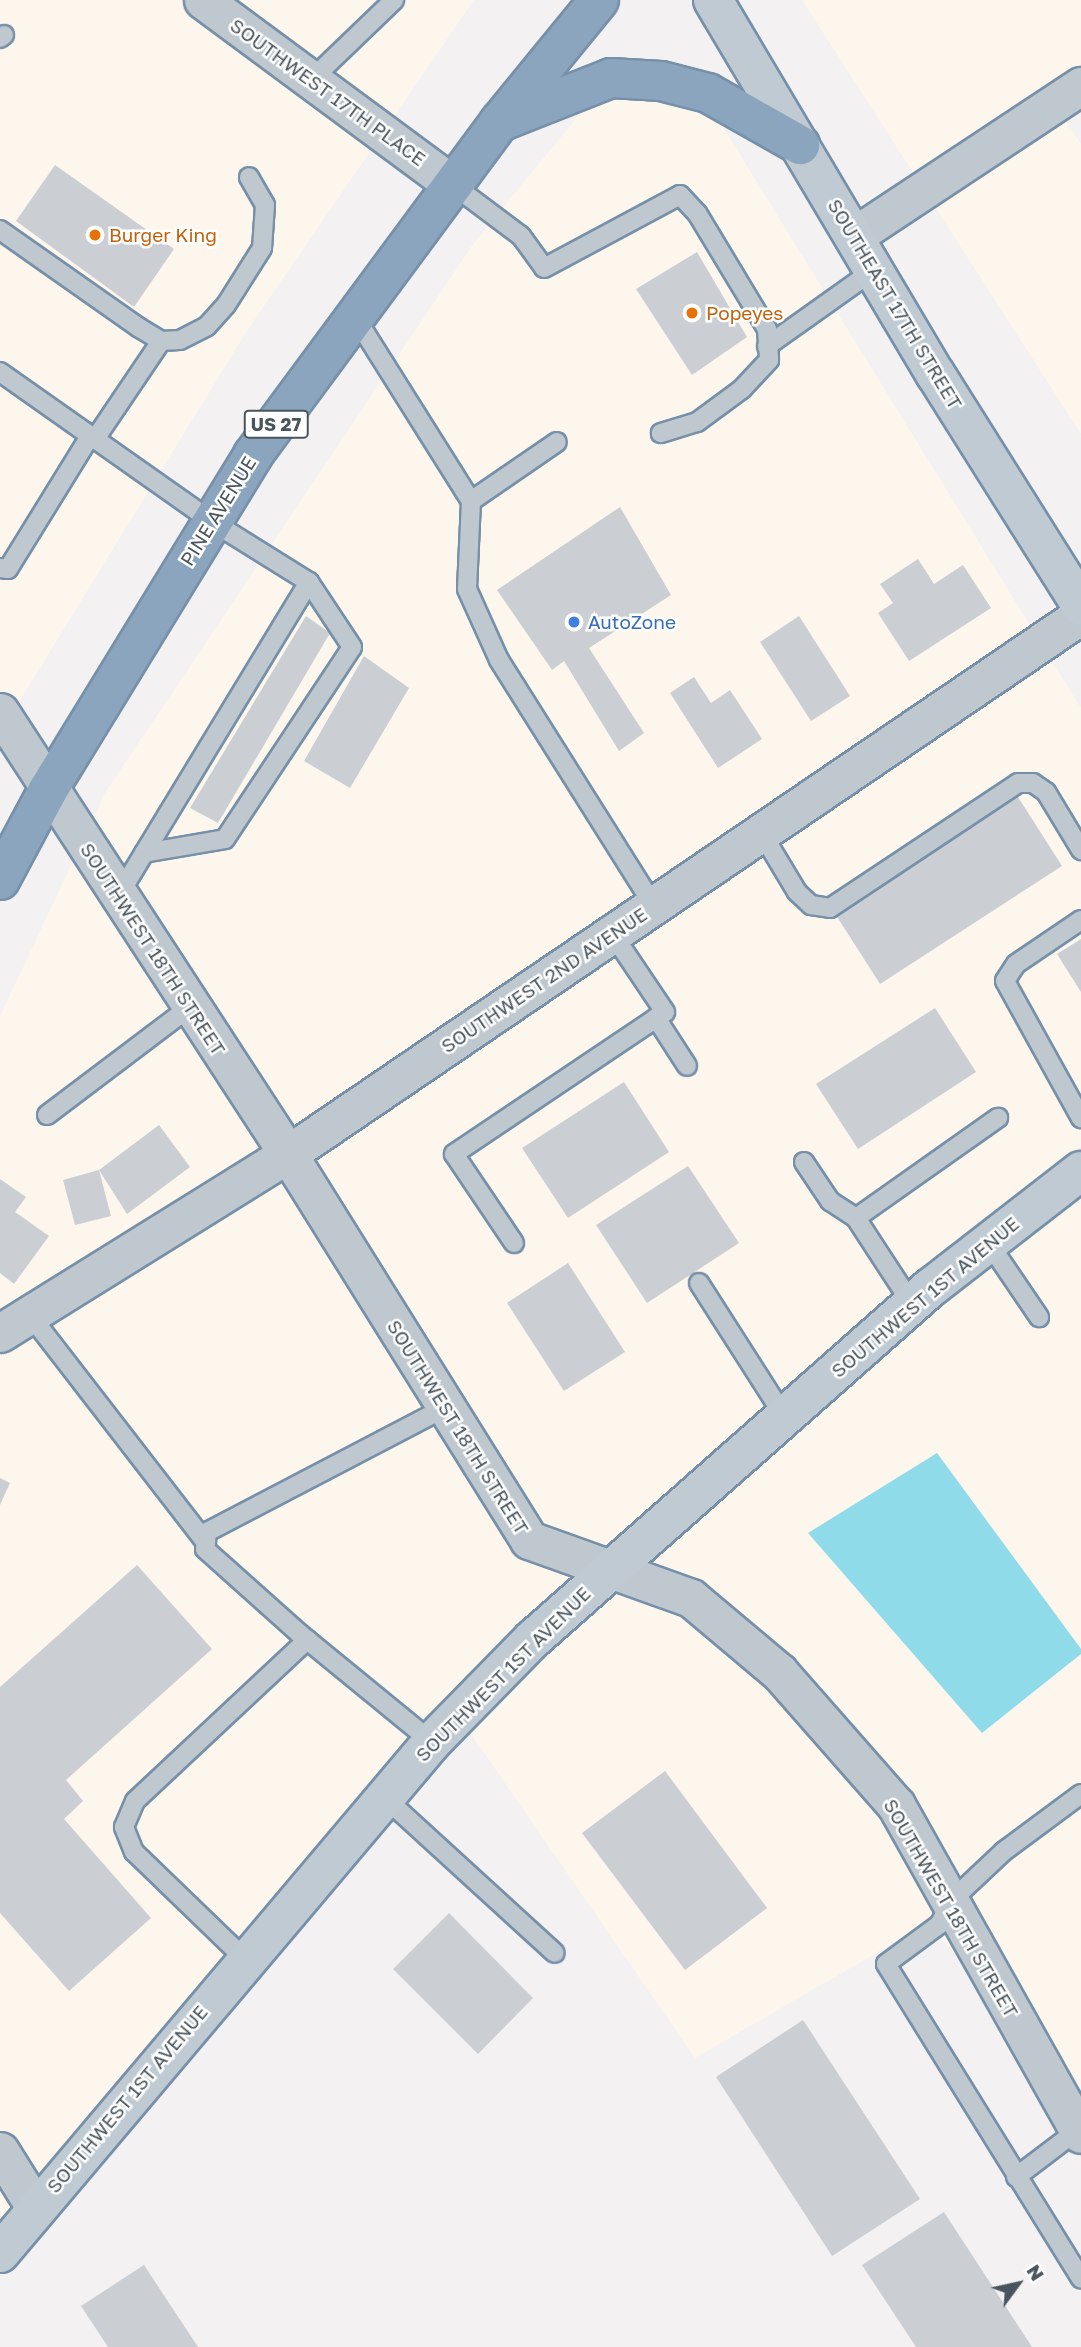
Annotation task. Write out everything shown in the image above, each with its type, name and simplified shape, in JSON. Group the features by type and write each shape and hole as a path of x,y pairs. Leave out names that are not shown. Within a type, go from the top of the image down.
{"highway":[{"name":"PINE AVENUE","path":"0,880 48,790 253,455 500,121 600,0"},
{"path":"500,121 611,78 661,80 708,93 800,145"}],"street":[{"name":"SOUTHWEST 17TH PLACE","path":"203,0 453,185"},
{"name":"SOUTHEAST 17TH STREET","path":"713,0 874,270 1081,606"},
{"path":"854,236 1078,94"},
{"name":"SOUTHWEST 2ND AVENUE","path":"15,1324 288,1154 1081,615"},
{"name":"SOUTHWEST 18TH STREET","path":"0,712 48,790 288,1154 529,1540 612,1567 691,1598 779,1672 896,1805 952,1900 1080,2132"},
{"name":"SOUTHWEST 1ST AVENUE","path":"0,2253 35,2207 432,1742 612,1567 912,1304 1081,1171"},
{"path":"0,2151 35,2207"}],"lane":[{"path":"312,79 394,0"},
{"path":"0,230 161,341 192,337 207,326 226,305 262,248 265,205 249,177"},
{"path":"453,185 521,236 544,268 680,195 697,213 767,329 769,360 742,389 697,422 661,433"},
{"path":"768,346 874,270"},
{"path":"355,317 471,501 467,589 499,660 653,905"},
{"path":"0,568 8,569 93,437 161,341"},
{"path":"0,372 211,521 309,582 352,647 225,839 144,853"},
{"path":"471,501 557,442"},
{"path":"118,896 309,582"},
{"path":"761,832 797,892 811,905 830,908 1018,783 1033,783 1046,792 1081,850"},
{"path":"1081,920 1016,964 1005,981 1081,1118"},
{"path":"514,1243 454,1154 665,1012 612,933"},
{"path":"47,1115 191,1006"},
{"path":"656,1018 687,1066"},
{"path":"856,1218 998,1118"},
{"path":"804,1162 830,1201 856,1218 912,1304"},
{"path":"988,1242 1039,1317"},
{"path":"699,1283 784,1416"},
{"path":"15,1324 206,1543"},
{"path":"432,1742 307,1640 205,1549 207,1532 446,1407"},
{"path":"246,1960 134,1852 124,1828 135,1801 307,1640"},
{"path":"1081,1794 1003,1852 952,1900 940,1924 886,1964 1081,2279"},
{"path":"384,1797 555,1954"},
{"path":"1016,2177 1080,2132"}],"shaded area":[{"path":"0,0 474,0 245,334 0,733"},
{"path":"802,0 1081,0 1081,64 1044,87 1081,144 1081,434"},
{"path":"612,98 655,100 697,112 723,127 1081,708 1081,1147 918,1273 518,1626 416,1730 0,2222 0,1016 105,793 473,244 583,110"},
{"path":"1081,1196 1081,1649 937,1453 982,1733 1081,1654 1081,2101 928,1923 695,2058 469,1731 547,1652 943,1303"}],"water":[{"path":"937,1453 1081,1649 1081,1654 982,1733 808,1533"}],"building":[{"name":"Burger King","path":"55,165 174,249 134,307 16,221"},
{"name":"Popeyes","path":"697,252 747,337 692,375 636,289"},
{"name":"AutoZone","path":"620,507 671,595 589,648 644,733 619,751 564,661 552,670 497,590"},
{"path":"918,559 934,584 963,565 991,608 909,661 878,613 893,603 880,584"},
{"path":"306,616 330,633 218,823 190,808"},
{"path":"799,616 850,696 811,721 760,642"},
{"path":"364,656 409,688 350,788 304,761"},
{"path":"694,677 711,703 730,690 762,739 718,768 670,693"},
{"path":"1018,797 1062,866 880,984 836,915"},
{"path":"1081,939 1081,992 1057,954"},
{"path":"935,1008 976,1072 858,1149 816,1084"},
{"path":"624,1082 669,1152 568,1218 522,1148"},
{"path":"159,1125 190,1167 127,1214 99,1170"},
{"path":"688,1166 739,1243 647,1303 596,1225"},
{"path":"99,1170 111,1216 75,1225 63,1180"},
{"path":"0,1179 26,1197 15,1212 49,1236 14,1284 0,1273"},
{"path":"568,1263 625,1352 564,1391 507,1303"},
{"path":"0,1478 10,1483 0,1505"},
{"path":"137,1565 212,1649 66,1780 83,1801 64,1819 151,1918 69,1991 0,1913 0,1687"},
{"path":"665,1771 767,1908 685,1970 582,1833"},
{"path":"449,1913 533,1998 478,2054 393,1969"},
{"path":"803,2020 920,2199 832,2256 716,2077"},
{"path":"944,2212 1032,2347 916,2347 862,2265"},
{"path":"144,2265 198,2347 108,2347 81,2306"}],"place":[{"name":"Burger King","path":"95,235"},
{"name":"Popeyes","path":"692,313"},
{"name":"AutoZone","path":"574,622"}]}
